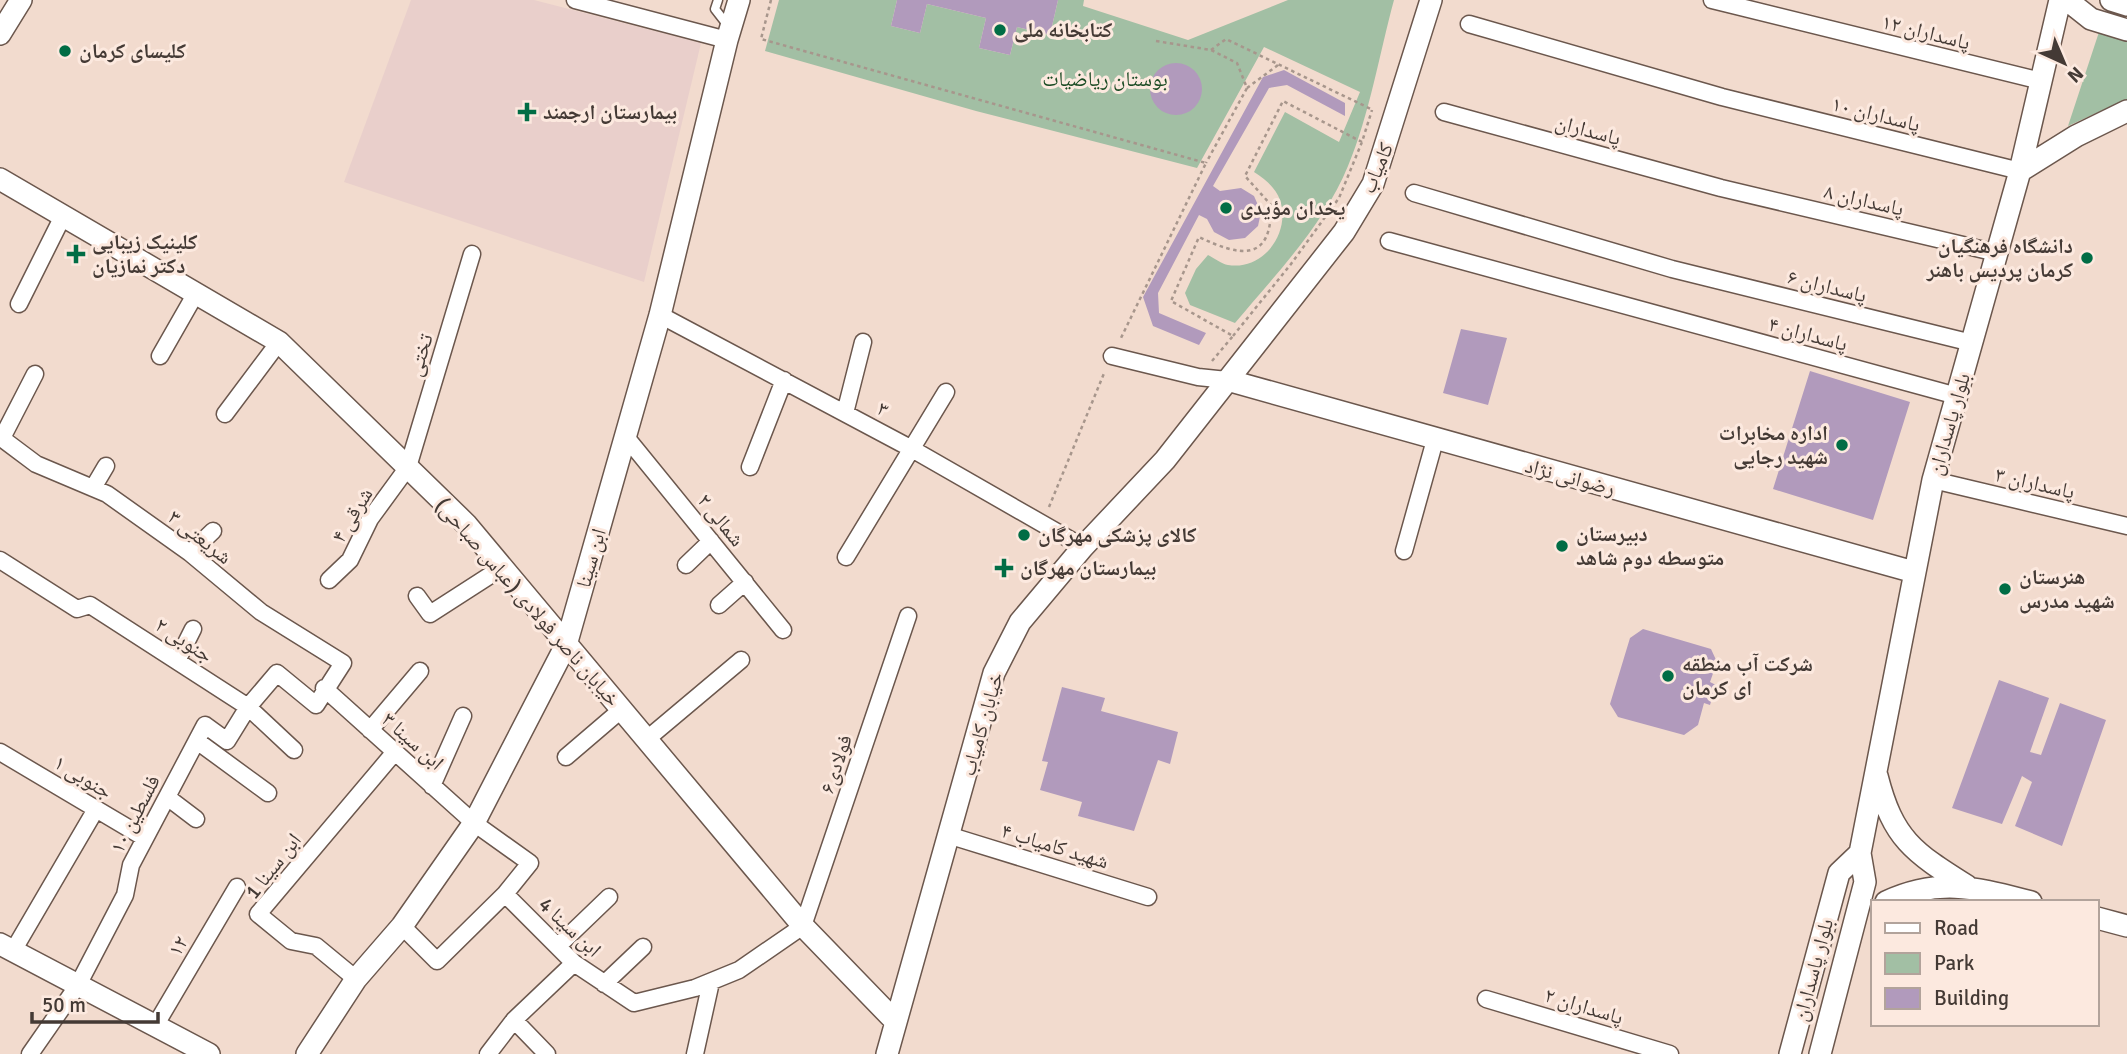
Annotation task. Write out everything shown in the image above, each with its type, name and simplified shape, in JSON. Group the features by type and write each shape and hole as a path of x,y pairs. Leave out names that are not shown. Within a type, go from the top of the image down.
{"main road":[{"path":"0,34 21,0"},
{"name":"ابن سینا","path":"307,1054 356,979 402,926 474,823 566,645 660,314 739,0"},
{"name":"کامیاب","path":"1227,380 1344,232 1373,184 1400,106 1431,0"},
{"name":"بلوار پاسداران","path":"1820,1054 1865,882 1860,853 1933,480 2020,171 2060,0"},
{"path":"2067,0 2091,19 2127,30"},
{"path":"2111,0 2127,5"},
{"path":"2020,171 2077,136 2127,111"},
{"name":"خیابان ناصر فولادی (عباس صباحی)","path":"0,179 279,342 466,524 803,926 895,1021"},
{"name":"رضوانی نژاد","path":"1227,380 1914,572"},
{"name":"خیابان کامیاب","path":"887,1054 951,836 994,673 1020,622 1083,547 1165,460 1227,380"},
{"path":"1876,770 1885,808 1917,854 1966,886 2023,900"},
{"name":"بلوار پاسداران","path":"1790,1054 1839,873 1860,853"},
{"path":"1891,900 1914,891 1966,886"},
{"path":"1856,923 1871,911"},
{"path":"2099,919 2127,926"},
{"path":"7,948 202,1053"}],"street":[{"path":"575,0 729,34"},
{"name":"پاسداران ۱۲","path":"1712,0 2041,81"},
{"name":"پاسداران ۱۰","path":"1469,24 1722,97 2020,171"},
{"name":"پاسداران","path":"1444,112 1721,188"},
{"name":"پاسداران ۸","path":"1721,188 1997,253"},
{"name":"پاسداران ۶","path":"1414,192 1672,269 1972,344"},
{"path":"19,304 63,216"},
{"name":"پاسداران ۴","path":"1389,241 1957,396"},
{"name":"تختی","path":"408,467 472,254"},
{"path":"160,356 195,293"},
{"name":"۳","path":"660,314 912,449 1083,547"},
{"path":"225,414 279,342"},
{"path":"845,413 863,342"},
{"path":"1112,356 1198,377 1227,380"},
{"path":"1,437 35,374"},
{"path":"750,467 783,380"},
{"path":"846,557 946,392"},
{"name":"شریعتی ۳","path":"1,437 37,464 107,494 190,553 261,612 343,663 324,688"},
{"name":"۲ شمالی","path":"626,438 783,630"},
{"path":"1404,551 1435,440"},
{"path":"93,488 106,466"},
{"name":"۴ شرقی","path":"329,580 350,560 370,519 408,467"},
{"name":"پاسداران ۳","path":"1933,480 2127,526"},
{"path":"190,553 212,531"},
{"path":"686,565 711,541"},
{"name":"۲ جنوبی","path":"0,560 76,609 90,605 248,706 294,750"},
{"path":"417,596 430,614 503,567"},
{"path":"719,605 745,582"},
{"name":"فولادی۶","path":"803,926 908,617"},
{"path":"177,661 193,629"},
{"path":"647,739 741,660"},
{"path":"370,730 420,671"},
{"path":"268,793 197,741 205,725 227,741 248,706 277,673 316,705 324,688"},
{"name":"ابن سینا ۳","path":"324,688 474,823"},
{"path":"566,757 621,710"},
{"path":"432,786 463,716"},
{"name":"فلسطین ۱۰","path":"30,1054 78,985 125,895 131,865 197,741"},
{"name":"۱ جنوبی","path":"0,752 145,838"},
{"name":"ابن سینا 1","path":"356,979 316,946 291,941 258,914 394,753"},
{"path":"167,797 196,819"},
{"path":"7,948 96,809"},
{"path":"402,926 437,961 505,894 530,863 474,823"},
{"name":"شهید کامیاب ۴","path":"951,836 1148,897"},
{"name":"۱۲","path":"155,1026 237,887"},
{"name":"ابن سینا 4","path":"505,894 574,963 634,1003 711,982 739,970 803,926"},
{"path":"558,946 609,897"},
{"path":"604,984 643,947"},
{"path":"488,1054 513,1020 574,963"},
{"path":"695,1054 711,982"},
{"name":"پاسداران ۲","path":"1486,999 1670,1054"},
{"path":"513,1020 547,1054"}],"lane":[{"path":"718,0 715,9 729,34"}],"path":[{"path":"771,0 761,39 946,93 1206,163"},
{"path":"1211,50 1226,39 1372,110 1400,106"},
{"path":"1156,41 1211,50 1237,63 1248,89"},
{"path":"1042,523 1112,356 1206,163 1248,89 1279,65"},
{"path":"1233,336 1171,301 1199,237 1233,253 1251,250 1263,242 1271,230 1271,205 1245,176 1283,101 1362,142"},
{"path":"1198,377 1292,264 1339,198 1372,110"}],"shaded area":[{"name":"بیمارستان ارجمند","path":"411,0 534,0 701,43 644,282 344,182"}],"green space":[{"name":"بوستان ریاضیات","path":"779,0 897,0 891,26 920,33 927,4 986,18 979,48 1010,55 1017,27 1050,35 1058,0 1084,0 1083,6 1188,40 1288,0 1394,0 1356,146 1338,188 1298,249 1235,323 1190,305 1185,293 1196,269 1208,255 1228,265 1241,265 1253,262 1272,247 1282,224 1280,200 1269,184 1254,172 1285,112 1339,142 1360,92 1264,47 1197,168 976,111 765,51"},
{"path":"2099,32 2127,40 2127,99 2068,126"}],"building":[{"name":"کتابخانه ملی","path":"897,0 1058,0 1050,35 1017,27 1010,55 979,48 986,18 927,4 920,33 891,26"},
{"path":"1176,63 1195,70 1202,89 1195,108 1176,115 1157,108 1150,89 1157,70"},
{"name":"یخدان مؤیدی","path":"1284,70 1345,103 1345,116 1287,85 1269,88 1213,186 1220,191 1241,188 1254,196 1261,212 1258,226 1245,238 1229,240 1214,232 1207,219 1199,215 1158,293 1159,313 1206,333 1199,345 1153,326 1143,297 1263,77"},
{"path":"1461,329 1507,338 1488,405 1443,393"},
{"name":"اداره مخابرات شهید رجایی","path":"1810,371 1910,402 1873,520 1773,489"},
{"path":"1643,629 1711,649 1717,662 1710,682 1716,685 1710,705 1704,703 1698,725 1684,735 1618,717 1610,704 1630,638"},
{"path":"1999,680 2049,698 2030,752 2041,755 2060,703 2106,720 2062,846 2015,826 2032,782 2022,776 2002,824 1952,808"},
{"path":"1062,687 1105,698 1101,711 1178,732 1170,764 1158,760 1134,831 1078,816 1082,802 1040,790 1048,762 1042,761"}],"place":[{"name":"کتابخانه ملی","path":"1000,30"},
{"name":"کلیسای کرمان","path":"65,51"},
{"name":"بیمارستان ارجمند","path":"527,112"},
{"name":"یخدان مؤیدی","path":"1226,208"},
{"name":"کلینیک زیبایی دکتر نمازیان","path":"76,254"},
{"name":"دانشگاه فرهنگیان کرمان پردیس باهنر","path":"2087,258"},
{"name":"اداره مخابرات شهید رجایی","path":"1842,445"},
{"name":"کالای پزشکی مهرگان","path":"1024,535"},
{"name":"دبیرستان متوسطه دوم شاهد","path":"1562,546"},
{"name":"بیمارستان مهرگان","path":"1004,568"},
{"name":"هنرستان شهید مدرس","path":"2005,589"},
{"name":"شرکت آب منطقه ای کرمان","path":"1668,676"}]}
